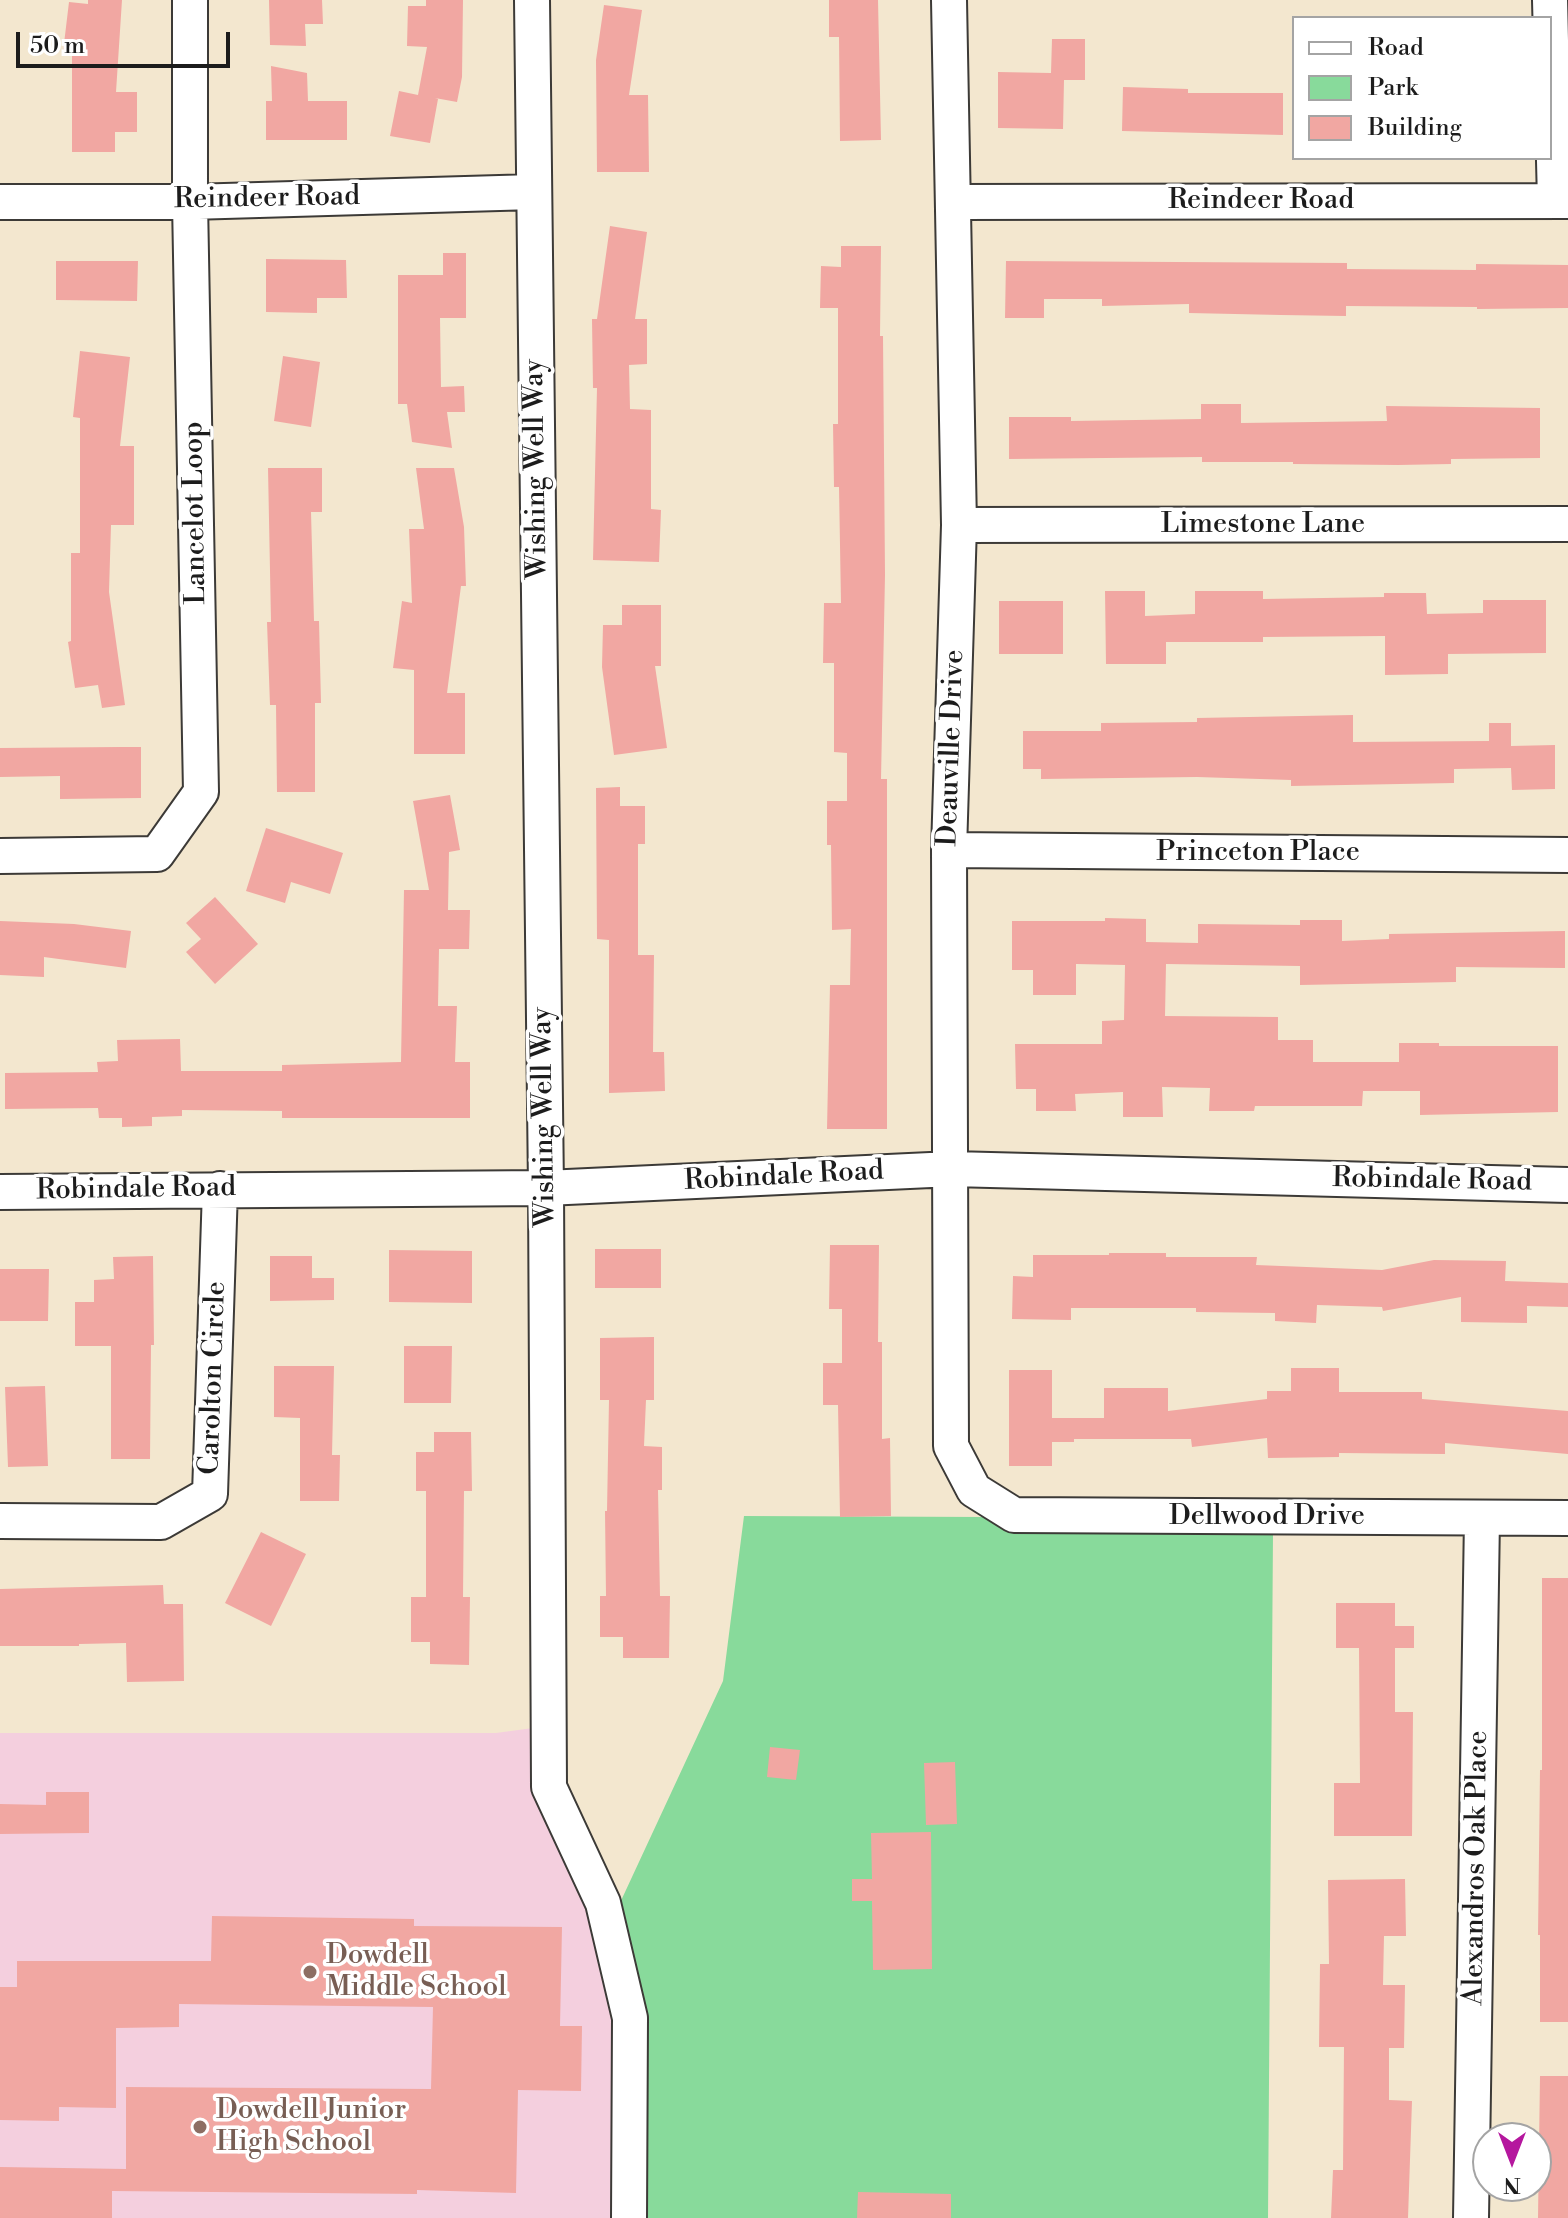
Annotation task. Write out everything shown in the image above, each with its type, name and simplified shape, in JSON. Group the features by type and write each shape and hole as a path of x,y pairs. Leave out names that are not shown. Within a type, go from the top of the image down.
{"street":[{"name":"Lancelot Loop","path":"0,856 157,854 201,792 190,202 190,0"},
{"name":"Wishing Well Way","path":"532,0 546,1188 549,1787 603,1903 630,2018 629,2218"},
{"name":"Deauville Drive","path":"949,0 959,525 949,850 951,1446 974,1490"},
{"path":"1552,34 1562,201"},
{"name":"Reindeer Road","path":"0,202 190,202 534,192"},
{"name":"Reindeer Road","path":"955,202 1562,201"},
{"name":"Limestone Lane","path":"959,525 1568,524"},
{"name":"Princeton Place","path":"949,850 1568,855"},
{"name":"Robindale Road","path":"0,1192 546,1188 952,1169 1568,1185"},
{"name":"Carolton Circle","path":"0,1521 161,1522 210,1494 220,1189"},
{"name":"Dellwood Drive","path":"974,1490 1014,1515 1568,1518"},
{"name":"Alexandros Oak Place","path":"1471,2218 1482,1518"}],"shaded area":[{"name":"Dowdell Middle School","path":"548,1726 603,1903 629,2218 0,2218 0,1733 496,1733"}],"green space":[{"path":"744,1516 986,1517 1014,1532 1273,1533 1268,2218 644,2218 619,1905 723,1681"}],"building":[{"path":"88,0 122,0 116,92 137,92 137,132 115,132 115,152 72,152 72,53 63,52 69,2 88,4"},
{"path":"269,0 322,0 323,24 305,24 306,46 270,45"},
{"path":"426,0 463,0 462,77 457,102 435,98 438,99 430,143 390,136 399,91 418,95 427,47 407,46 408,6 426,6"},
{"path":"829,0 878,0 881,140 840,141 839,37 829,37"},
{"path":"604,5 642,10 629,95 648,95 649,172 597,172 596,60"},
{"path":"1052,39 1085,39 1085,80 1064,80 1063,129 998,128 998,72 1051,73"},
{"path":"271,66 307,73 308,101 347,101 347,140 266,140 266,101 272,101"},
{"path":"1123,87 1188,89 1188,93 1283,93 1283,135 1122,131"},
{"path":"610,226 647,232 635,319 647,319 647,364 629,365 630,409 651,410 651,509 661,510 659,562 593,560 597,388 593,388 592,319 597,319"},
{"path":"841,246 881,246 885,575 881,779 887,779 887,1129 827,1129 830,985 850,985 851,929 832,930 827,801 847,801 847,753 834,752 834,663 823,663 824,603 841,603 839,487 834,487 833,424 838,424 838,308 820,308 821,266 841,267"},
{"path":"443,253 466,253 466,318 440,318 441,387 464,386 465,412 447,412 452,448 412,442 407,404 398,404 398,275 443,275"},
{"path":"266,259 346,260 347,298 317,298 317,313 266,312"},
{"path":"56,261 138,261 137,301 56,300"},
{"path":"1006,261 1347,263 1347,269 1476,270 1476,264 1568,265 1568,308 1346,306 1346,316 1281,315 1189,313 1189,304 1102,306 1102,299 1044,299 1044,318 1005,318"},
{"path":"80,351 130,357 120,446 134,446 134,525 111,525 109,592 125,705 102,708 98,685 75,688 68,642 71,641 71,553 80,553 80,418 73,417"},
{"path":"283,356 320,362 311,427 274,421"},
{"path":"1201,404 1241,404 1241,423 1387,421 1386,406 1540,408 1540,458 1451,459 1451,464 1398,465 1202,462 1202,457 1009,459 1009,417 1071,417 1071,421 1201,419"},
{"path":"268,468 322,468 322,512 311,512 314,621 319,621 321,703 315,703 315,792 277,792 276,705 270,705 267,622 271,622"},
{"path":"416,468 454,468 464,527 466,586 461,586 447,693 465,693 465,754 414,754 414,670 393,668 402,601 412,603 409,529 424,529"},
{"path":"1105,591 1145,591 1145,616 1195,614 1195,591 1263,591 1263,599 1384,597 1384,593 1426,593 1427,614 1483,613 1483,600 1546,600 1546,653 1448,654 1448,674 1385,675 1385,636 1263,637 1263,642 1166,642 1166,664 1106,664"},
{"path":"999,601 1063,601 1063,654 999,654"},
{"path":"622,605 661,605 661,666 655,666 667,748 614,755 602,667 603,625 622,625"},
{"path":"1353,715 1353,742 1489,741 1489,723 1511,723 1511,746 1555,745 1555,789 1512,790 1511,768 1454,769 1454,783 1291,786 1291,780 1197,777 1041,779 1041,769 1023,769 1023,731 1101,731 1101,723 1197,722 1197,718"},
{"path":"141,747 141,798 60,799 60,776 0,777 0,748"},
{"path":"620,787 620,806 645,806 645,844 638,844 638,955 654,955 653,1052 664,1052 665,1091 609,1093 609,940 597,939 596,788"},
{"path":"450,795 460,850 449,852 448,910 470,910 469,949 439,949 438,1006 457,1006 455,1062 470,1062 470,1118 282,1118 282,1111 182,1110 182,1116 152,1117 152,1126 122,1127 122,1118 99,1118 98,1108 5,1109 5,1073 98,1072 97,1062 118,1061 117,1040 180,1039 181,1071 282,1071 282,1065 401,1062 404,890 429,890 413,801"},
{"path":"266,828 343,853 330,894 291,882 285,903 246,891"},
{"path":"215,897 258,944 215,984 186,952 201,939 186,923"},
{"path":"1105,918 1146,919 1146,942 1198,943 1198,924 1300,925 1300,920 1342,920 1342,941 1389,939 1389,934 1565,931 1565,968 1456,967 1456,982 1300,985 1300,966 1166,964 1165,1016 1278,1017 1278,1040 1313,1040 1313,1062 1399,1062 1399,1043 1558,1046 1558,1112 1420,1115 1420,1091 1363,1091 1362,1106 1255,1106 1254,1111 1209,1111 1210,1088 1162,1087 1163,1117 1123,1117 1123,1092 1075,1094 1076,1111 1036,1111 1036,1089 1016,1089 1015,1044 1102,1044 1102,1021 1124,1020 1125,965 1076,964 1076,995 1033,995 1033,970 1012,970 1012,921 1105,921"},
{"path":"0,921 74,924 131,931 126,968 44,957 44,977 0,975"},
{"path":"830,1245 879,1245 878,1342 882,1342 882,1439 890,1438 891,1516 840,1517 838,1405 823,1405 823,1363 842,1363 842,1309 829,1309"},
{"path":"595,1249 661,1249 661,1288 595,1288"},
{"path":"389,1250 472,1251 472,1303 389,1302"},
{"path":"1166,1253 1166,1257 1257,1257 1256,1265 1382,1270 1434,1260 1506,1261 1505,1281 1568,1283 1568,1307 1527,1306 1527,1323 1461,1322 1461,1297 1383,1311 1382,1307 1317,1305 1316,1323 1275,1321 1275,1313 1196,1312 1196,1308 1071,1308 1071,1320 1012,1319 1013,1276 1033,1277 1033,1255"},
{"path":"153,1256 150,1459 111,1459 111,1346 75,1346 75,1302 94,1302 94,1280 114,1279 113,1257"},
{"path":"270,1256 312,1256 312,1278 334,1278 334,1300 270,1301"},
{"path":"0,1269 49,1269 48,1321 0,1321"},
{"path":"654,1337 654,1400 646,1400 644,1446 662,1447 662,1490 658,1490 660,1596 670,1596 669,1658 623,1658 623,1637 600,1637 600,1596 606,1596 609,1400 600,1400 600,1338"},
{"path":"404,1346 452,1346 451,1403 404,1403"},
{"path":"274,1366 334,1366 332,1455 340,1455 339,1501 300,1501 300,1418 274,1417"},
{"path":"1291,1368 1339,1368 1339,1392 1422,1392 1422,1399 1568,1411 1568,1454 1445,1443 1445,1454 1339,1453 1339,1457 1268,1458 1267,1438 1192,1447 1191,1439 1074,1439 1074,1442 1052,1442 1052,1466 1009,1466 1009,1370 1052,1370 1052,1418 1104,1418 1104,1388 1168,1388 1168,1411 1267,1399 1267,1391 1291,1391"},
{"path":"45,1386 48,1466 8,1467 5,1387"},
{"path":"434,1432 471,1432 472,1491 464,1491 463,1597 470,1597 469,1665 430,1664 430,1642 411,1642 411,1597 426,1597 426,1491 416,1491 416,1452 434,1452"},
{"path":"261,1532 306,1554 271,1626 225,1603"},
{"path":"1542,1578 1568,1578 1568,2022 1540,2022"},
{"path":"163,1585 164,1604 183,1604 184,1681 127,1682 126,1643 0,1646 0,1589"},
{"path":"1336,1603 1395,1603 1395,1626 1414,1626 1414,1648 1395,1648 1395,1712 1413,1712 1412,1836 1334,1836 1334,1783 1360,1783 1359,1648 1336,1648"},
{"path":"770,1747 800,1750 796,1780 767,1777"},
{"path":"955,1762 957,1824 926,1825 924,1763"},
{"path":"46,1792 89,1792 89,1833 0,1834 0,1804 46,1805"},
{"path":"931,1832 932,1969 873,1970 872,1901 852,1901 852,1879 872,1879 871,1833"},
{"path":"1405,1879 1406,1936 1384,1936 1383,1985 1405,1985 1404,2048 1389,2048 1389,2100 1412,2101 1408,2218 1331,2218 1333,2170 1343,2170 1344,2047 1319,2047 1320,1964 1329,1964 1328,1880"},
{"path":"212,1916 414,1919 414,1926 562,1927 560,2026 582,2026 581,2091 518,2090 516,2193 417,2190 417,2194 112,2191 112,2218 0,2218 0,2167 126,2169 126,2087 431,2089 433,2007 179,2004 179,2027 116,2028 116,2108 59,2107 59,2121 0,2120 0,1987 17,1987 17,1961 211,1961"},
{"path":"1540,2076 1568,2076 1568,2218 1538,2218 1538,2202 1552,2202 1552,2122 1539,2122"},
{"path":"858,2192 951,2194 951,2218 857,2218"}],"place":[{"name":"Dowdell Middle School","path":"310,1972"},
{"name":"Dowdell Junior High School","path":"200,2127"}]}
